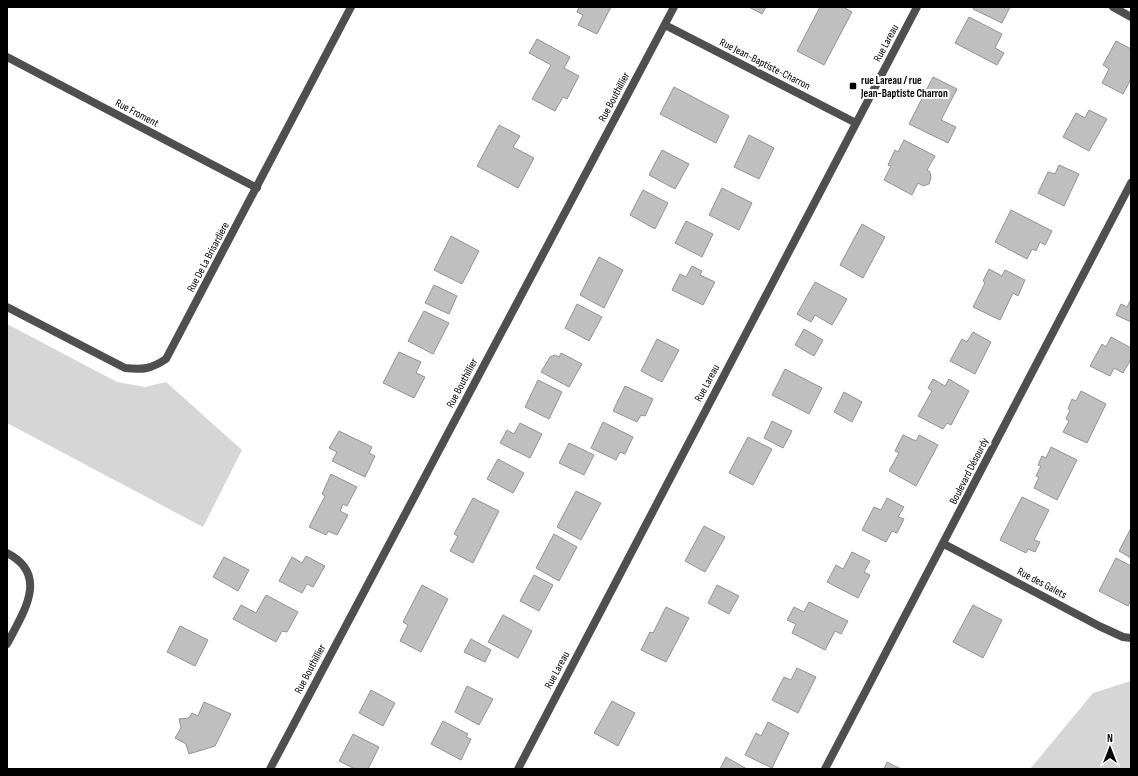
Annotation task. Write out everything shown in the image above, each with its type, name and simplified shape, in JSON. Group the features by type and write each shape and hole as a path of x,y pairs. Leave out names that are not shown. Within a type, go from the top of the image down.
{"street":[{"name":"Rue De La Brisardière","path":"7,306 125,368 139,370 154,367 166,359 351,7"},
{"name":"Rue Bouthillier","path":"270,769 674,7"},
{"name":"Rue Lareau","path":"518,769 917,7"},
{"path":"1113,7 1131,16"},
{"name":"Rue Jean-Baptiste-Charron","path":"665,24 856,123"},
{"name":"Rue Froment","path":"7,57 257,188"},
{"name":"Boulevard Désourdy","path":"825,769 944,544 1131,183"},
{"name":"Rue des Galets","path":"944,544 1099,626 1123,637 1131,638"},
{"path":"7,553 27,568 31,582 28,602 7,644"}],"shaded area":[{"path":"7,324 117,382 145,387 166,382 242,450 203,527 7,423"},
{"path":"1131,681 1131,769 1030,769 1093,693"}],"building":[{"path":"579,7 611,7 597,34 578,25 583,15 577,12"},
{"path":"749,7 766,7 762,14"},
{"path":"820,7 843,7 852,12 824,65 797,51"},
{"path":"974,7 1010,7 1002,23 973,9"},
{"path":"969,17 1002,34 995,48 1004,53 997,65 955,43"},
{"path":"537,39 570,57 564,68 579,76 567,99 563,97 555,111 532,99 551,65 529,53"},
{"path":"1116,41 1131,49 1131,79 1123,94 1102,83 1109,69 1103,65"},
{"path":"933,77 957,89 941,120 956,127 948,143 909,124"},
{"path":"674,87 729,116 716,143 660,114"},
{"path":"1089,110 1107,119 1089,151 1063,137 1076,113 1085,118"},
{"path":"499,125 520,136 513,147 534,158 518,188 477,166"},
{"path":"749,135 774,148 759,179 734,167"},
{"path":"904,140 935,156 927,170 930,172 931,178 929,184 923,186 918,183 912,195 884,180 891,166 888,165 895,150 898,152"},
{"path":"662,150 689,164 675,189 649,175"},
{"path":"1059,165 1079,174 1064,206 1038,193 1048,172 1055,174"},
{"path":"722,188 752,203 739,230 709,215"},
{"path":"643,190 668,203 655,229 630,215"},
{"path":"1011,210 1052,231 1045,245 1040,242 1036,251 1032,249 1027,259 995,242"},
{"path":"686,221 713,234 702,257 675,243"},
{"path":"862,224 885,237 863,278 840,265"},
{"path":"451,236 479,251 462,284 434,270"},
{"path":"599,257 623,270 604,308 580,295"},
{"path":"692,266 702,271 700,275 715,282 703,305 672,290 680,274 686,277"},
{"path":"989,269 1002,276 1005,270 1025,280 1018,296 1013,293 1000,320 973,307 985,283 983,281"},
{"path":"815,282 847,299 832,325 815,315 811,322 797,314"},
{"path":"434,285 457,296 449,314 425,303"},
{"path":"1131,299 1131,322 1116,315 1121,304 1127,307"},
{"path":"577,304 602,317 589,341 565,328"},
{"path":"424,311 449,323 433,354 408,341"},
{"path":"804,329 823,340 814,356 795,345"},
{"path":"973,332 991,342 975,374 950,361 962,339 967,342"},
{"path":"1111,337 1131,348 1131,359 1123,373 1114,368 1110,376 1090,366 1102,344 1106,347"},
{"path":"657,339 679,350 662,382 641,371"},
{"path":"399,352 421,362 416,373 425,377 414,398 383,383"},
{"path":"561,353 582,364 569,387 541,372 550,357 555,355 559,357"},
{"path":"785,369 822,388 809,414 772,395"},
{"path":"933,379 945,386 949,379 969,391 951,425 947,423 943,429 918,416 932,391 928,388"},
{"path":"538,380 562,392 549,419 525,407"},
{"path":"625,386 653,399 645,416 641,415 637,422 613,411"},
{"path":"1081,391 1106,404 1087,443 1063,432 1069,421 1066,419 1070,410 1068,409 1072,399 1076,401"},
{"path":"844,392 862,402 852,422 834,412"},
{"path":"772,421 792,431 783,448 764,438"},
{"path":"603,422 633,437 625,454 620,452 616,460 591,448"},
{"path":"520,423 542,434 530,458 500,443 507,430 514,434"},
{"path":"339,431 372,447 369,453 375,456 365,477 332,461 337,452 329,448"},
{"path":"903,435 916,441 919,435 938,445 916,486 889,471 899,453 895,451"},
{"path":"748,437 772,449 753,485 729,473"},
{"path":"569,443 594,455 584,475 559,463"},
{"path":"1051,447 1077,460 1057,500 1034,488 1039,477 1036,476 1041,466 1038,465 1042,456 1046,458"},
{"path":"498,459 524,473 513,493 487,479"},
{"path":"331,474 357,487 347,506 343,504 340,511 348,515 337,535 328,531 326,535 309,527 325,496 322,494"},
{"path":"576,491 601,503 581,540 557,527"},
{"path":"1022,497 1049,510 1034,540 1040,542 1035,552 1028,549 1026,553 1000,540"},
{"path":"473,498 499,511 473,563 450,551 458,536 454,534"},
{"path":"887,498 904,507 898,517 904,519 897,533 892,531 886,542 862,530 874,507 881,510"},
{"path":"704,526 725,537 705,572 685,561"},
{"path":"1131,528 1131,558 1119,551"},
{"path":"554,534 577,547 559,581 536,568"},
{"path":"852,552 870,561 864,572 870,575 858,598 827,582 836,565 843,569"},
{"path":"306,556 325,566 313,587 307,584 302,593 279,581 292,557 302,563"},
{"path":"224,557 249,570 238,591 213,577"},
{"path":"1116,558 1131,566 1131,600 1128,606 1099,591"},
{"path":"534,575 553,585 539,611 520,601"},
{"path":"422,585 448,599 421,652 400,641 408,625 403,622"},
{"path":"717,585 739,596 729,614 708,603"},
{"path":"266,595 298,612 287,632 282,631 276,642 233,619 241,605 256,613"},
{"path":"809,602 848,621 841,634 835,631 825,650 792,633 796,624 787,620 794,607 804,612"},
{"path":"973,605 1002,620 983,658 953,642"},
{"path":"666,607 689,618 666,662 641,650 650,632 653,633"},
{"path":"503,615 532,631 518,658 488,642"},
{"path":"180,626 208,640 195,666 167,652"},
{"path":"471,639 491,650 485,662 464,652"},
{"path":"797,668 816,677 798,713 772,700 784,677 791,680"},
{"path":"467,686 493,699 479,725 455,712"},
{"path":"371,690 395,703 383,726 359,713"},
{"path":"612,701 635,713 618,746 594,733"},
{"path":"204,702 231,714 215,746 189,754 186,744 175,738 181,728 179,719 189,718 192,713 198,716"},
{"path":"443,721 468,734 466,737 471,739 461,760 431,744"},
{"path":"768,722 789,733 772,768 745,755 756,733 761,736"},
{"path":"353,734 379,747 368,769 355,769 339,761"},
{"path":"726,757 747,769 720,769"},
{"path":"887,762 901,769 884,769"}],"place":[{"name":"rue Lareau / rue Jean-Baptiste Charron","path":"853,86"}]}
